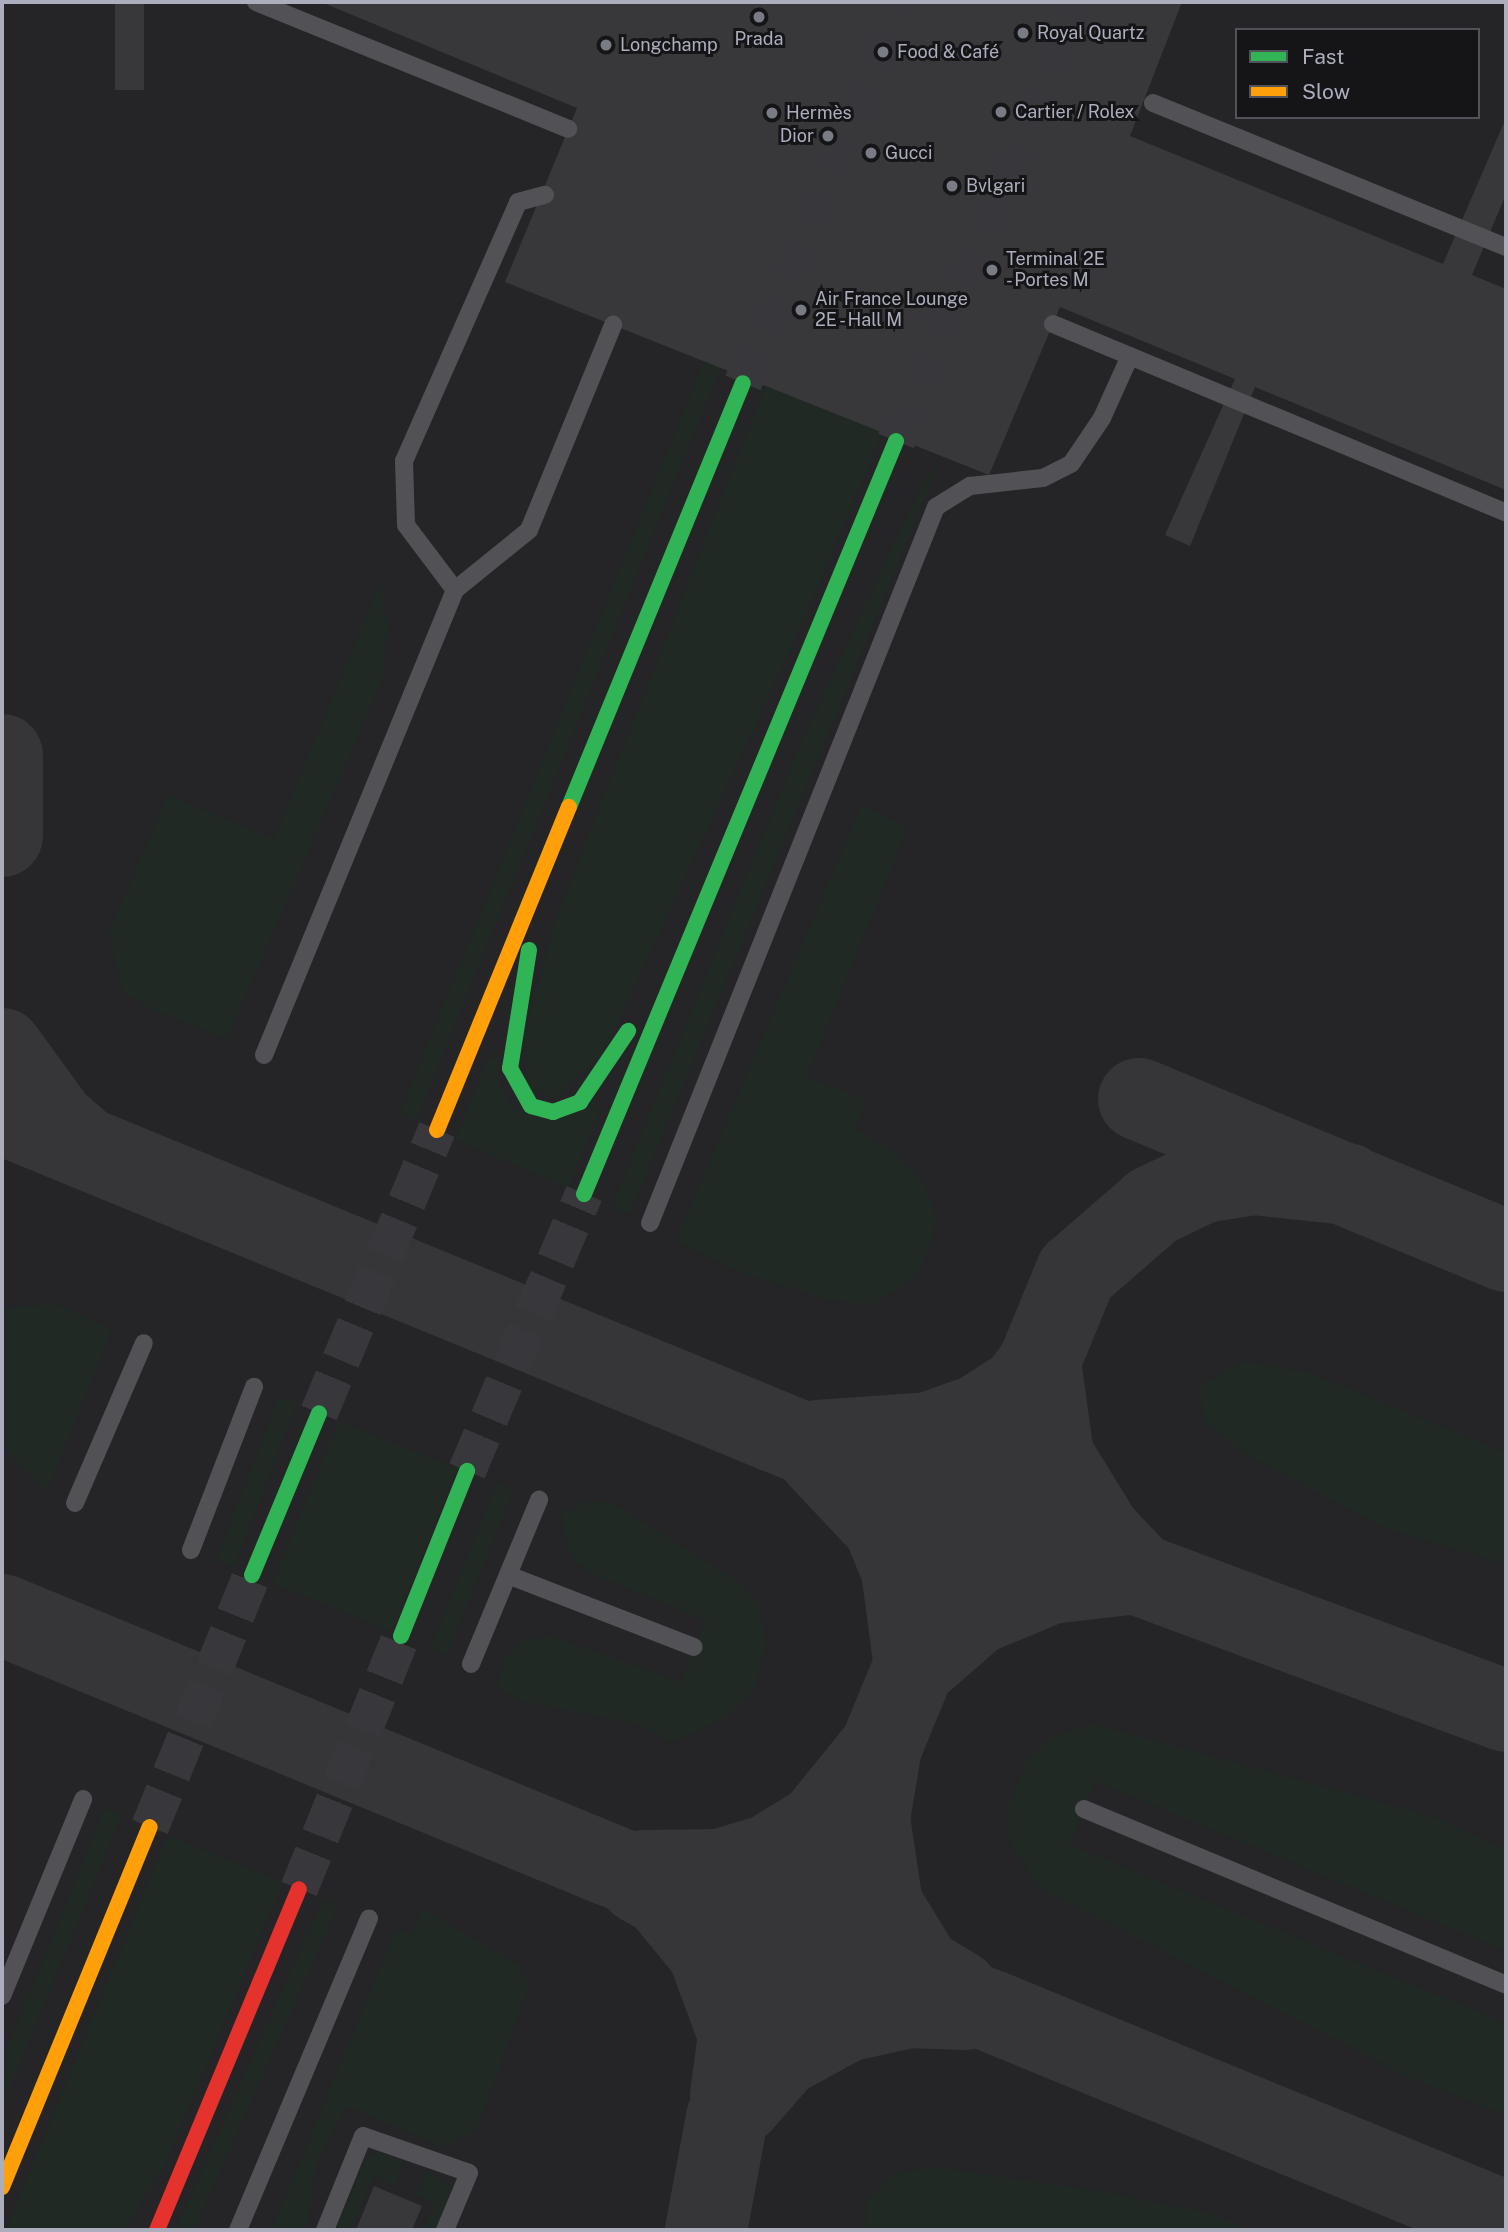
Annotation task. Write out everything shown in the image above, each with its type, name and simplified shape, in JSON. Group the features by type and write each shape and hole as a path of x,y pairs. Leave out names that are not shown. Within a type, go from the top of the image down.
{"main road":[{"path":"437,1130 537,896 743,383"},
{"path":"584,1194 896,441"},
{"path":"537,896 510,1068 520,1097 541,1111 568,1110 580,1102 638,1013 716,873"},
{"path":"252,1575 320,1413"},
{"path":"401,1636 467,1471"},
{"path":"2,2187 150,1827"},
{"path":"157,2230 299,1889"}],"lane":[{"path":"256,2 568,129"},
{"path":"1153,103 1506,247"},
{"path":"455,590 406,525 404,461 518,202 545,195"},
{"path":"1053,324 1506,513"},
{"path":"264,1055 455,590 529,530 612,325"},
{"path":"650,1223 936,507 970,486 1043,478 1071,464 1102,418 1130,356"},
{"path":"75,1503 144,1343"},
{"path":"191,1550 254,1387"},
{"path":"471,1664 539,1500"},
{"path":"509,1575 694,1647"},
{"path":"2,1996 83,1799"},
{"path":"1084,1809 1506,1985"},
{"path":"238,2230 369,1918"},
{"path":"325,2230 363,2136 469,2173 445,2230"}],"shaded area":[{"path":"2,2 1506,2 1506,2230 2,2230"},
{"path":"704,361 721,368 417,1121 400,1114"},
{"path":"766,386 883,432 801,626 606,1049 556,1099 528,1086 524,1038 555,921"},
{"path":"943,456 630,1214 612,1207 801,743 918,493"},
{"path":"380,584 388,626 383,678 227,1039 154,1010 123,992 109,933 168,795 274,839"},
{"path":"862,805 908,827 807,1077 867,1100 856,1129 892,1150 924,1181 936,1219 929,1251 913,1280 872,1305 829,1300 743,1273 676,1241"},
{"path":"498,1055 498,1082 515,1111 601,1106 569,1188 455,1139 487,1061"},
{"path":"57,1304 112,1330 47,1491 2,1446 2,1308"},
{"path":"1243,1361 1307,1372 1506,1452 1506,1564 1387,1529 1247,1455 1204,1421 1201,1387"},
{"path":"279,1397 297,1404 234,1567 216,1560"},
{"path":"339,1421 457,1469 391,1631 273,1583"},
{"path":"497,1483 514,1490 447,1655 430,1648"},
{"path":"610,1501 742,1584 761,1608 766,1648 753,1692 721,1720 672,1743 642,1725 517,1700 497,1686 504,1660 521,1641 551,1636 681,1682 705,1620 593,1574 575,1561 566,1543 561,1509 572,1513 578,1503"},
{"path":"1093,1724 1432,1816 1506,1850 1506,1951 1095,1781 1070,1845 1506,2023 1506,2115 1413,2079 1041,1889 1007,1837 1009,1806 1026,1763 1053,1737"},
{"path":"105,1808 122,1815 2,2108 2,2061"},
{"path":"168,1835 283,1882 166,2163 124,2230 6,2230"},
{"path":"323,1899 339,1906 194,2230 178,2225"},
{"path":"423,1909 519,1965 530,1984 477,2129 443,2147 347,2106 317,2163 306,2230 272,2230 396,1930 411,1935"},
{"path":"377,2152 404,2161 396,2182 403,2189 374,2176 351,2230 337,2228 365,2161"},
{"path":"934,2167 1106,2192 1213,2214 1252,2230 866,2230 867,2200 893,2174"},
{"path":"428,2170 452,2188 440,2230 424,2230 434,2203 409,2191 420,2191"}],"building":[{"path":"115,2 144,2 144,90 115,90"},
{"name":"Terminal 2E - Portes M","path":"321,2 1182,2 1130,136 1443,264 1506,118 1506,194 1472,275 1506,289 1506,490 1255,387 1190,546 1165,535 1235,379 1060,307 989,475 505,282 577,108"},
{"path":"374,2186 422,2206 412,2230 356,2230"}],"taxiway":[{"path":"2,755 2,836"},
{"path":"2,1049 55,1122 79,1143"},
{"path":"1139,1099 1506,1251"},
{"path":"2,1114 979,1515 1506,1711"},
{"path":"958,1991 921,1969 882,1905 869,1818 881,1747 1076,1273 1153,1206 1203,1182 1254,1174 1347,1184"},
{"path":"1040,1362 1053,1456 1101,1534 1138,1573"},
{"path":"818,1441 929,1433 979,1415 1021,1388 1040,1362"},
{"path":"819,1457 884,1526 902,1570 915,1667"},
{"path":"915,1667 976,1614 1050,1583 1136,1573"},
{"path":"2,1615 609,1865 989,2010 1506,2222"},
{"path":"644,1871 720,1870 769,1855 818,1825 881,1747"},
{"path":"640,1883 662,1895 708,1951 739,2035 731,2095"},
{"path":"706,2230 727,2118 824,1887"},
{"path":"741,2103 782,2056 846,2021 909,2007 964,2009"}],"tunnel":[{"path":"743,383 902,2"},
{"path":"896,441 1079,2"},
{"path":"319,1413 437,1130"},
{"path":"467,1471 584,1194"},
{"path":"150,1827 252,1575"},
{"path":"299,1889 401,1636"}],"traffic: fast":[{"path":"569,807 743,383"},
{"path":"584,1194 896,441"},
{"path":"529,950 510,1068 531,1106 553,1112 580,1102 628,1031"},
{"path":"252,1575 319,1413"},
{"path":"401,1636 467,1471"}],"traffic: slow":[{"path":"437,1130 569,807"},
{"path":"2,2187 150,1827"}],"traffic: jam":[{"path":"157,2230 299,1889"}],"place":[{"name":"Prada","path":"759,17"},
{"name":"Royal Quartz","path":"1023,33"},
{"name":"Longchamp","path":"606,45"},
{"name":"Food & Café","path":"883,52"},
{"name":"Cartier / Rolex","path":"1001,112"},
{"name":"Hermès","path":"772,113"},
{"name":"Dior","path":"828,136"},
{"name":"Gucci","path":"871,153"},
{"name":"Bvlgari","path":"952,186"},
{"name":"Terminal 2E - Portes M","path":"992,270"},
{"name":"Air France Lounge 2E - Hall M","path":"801,310"}]}
